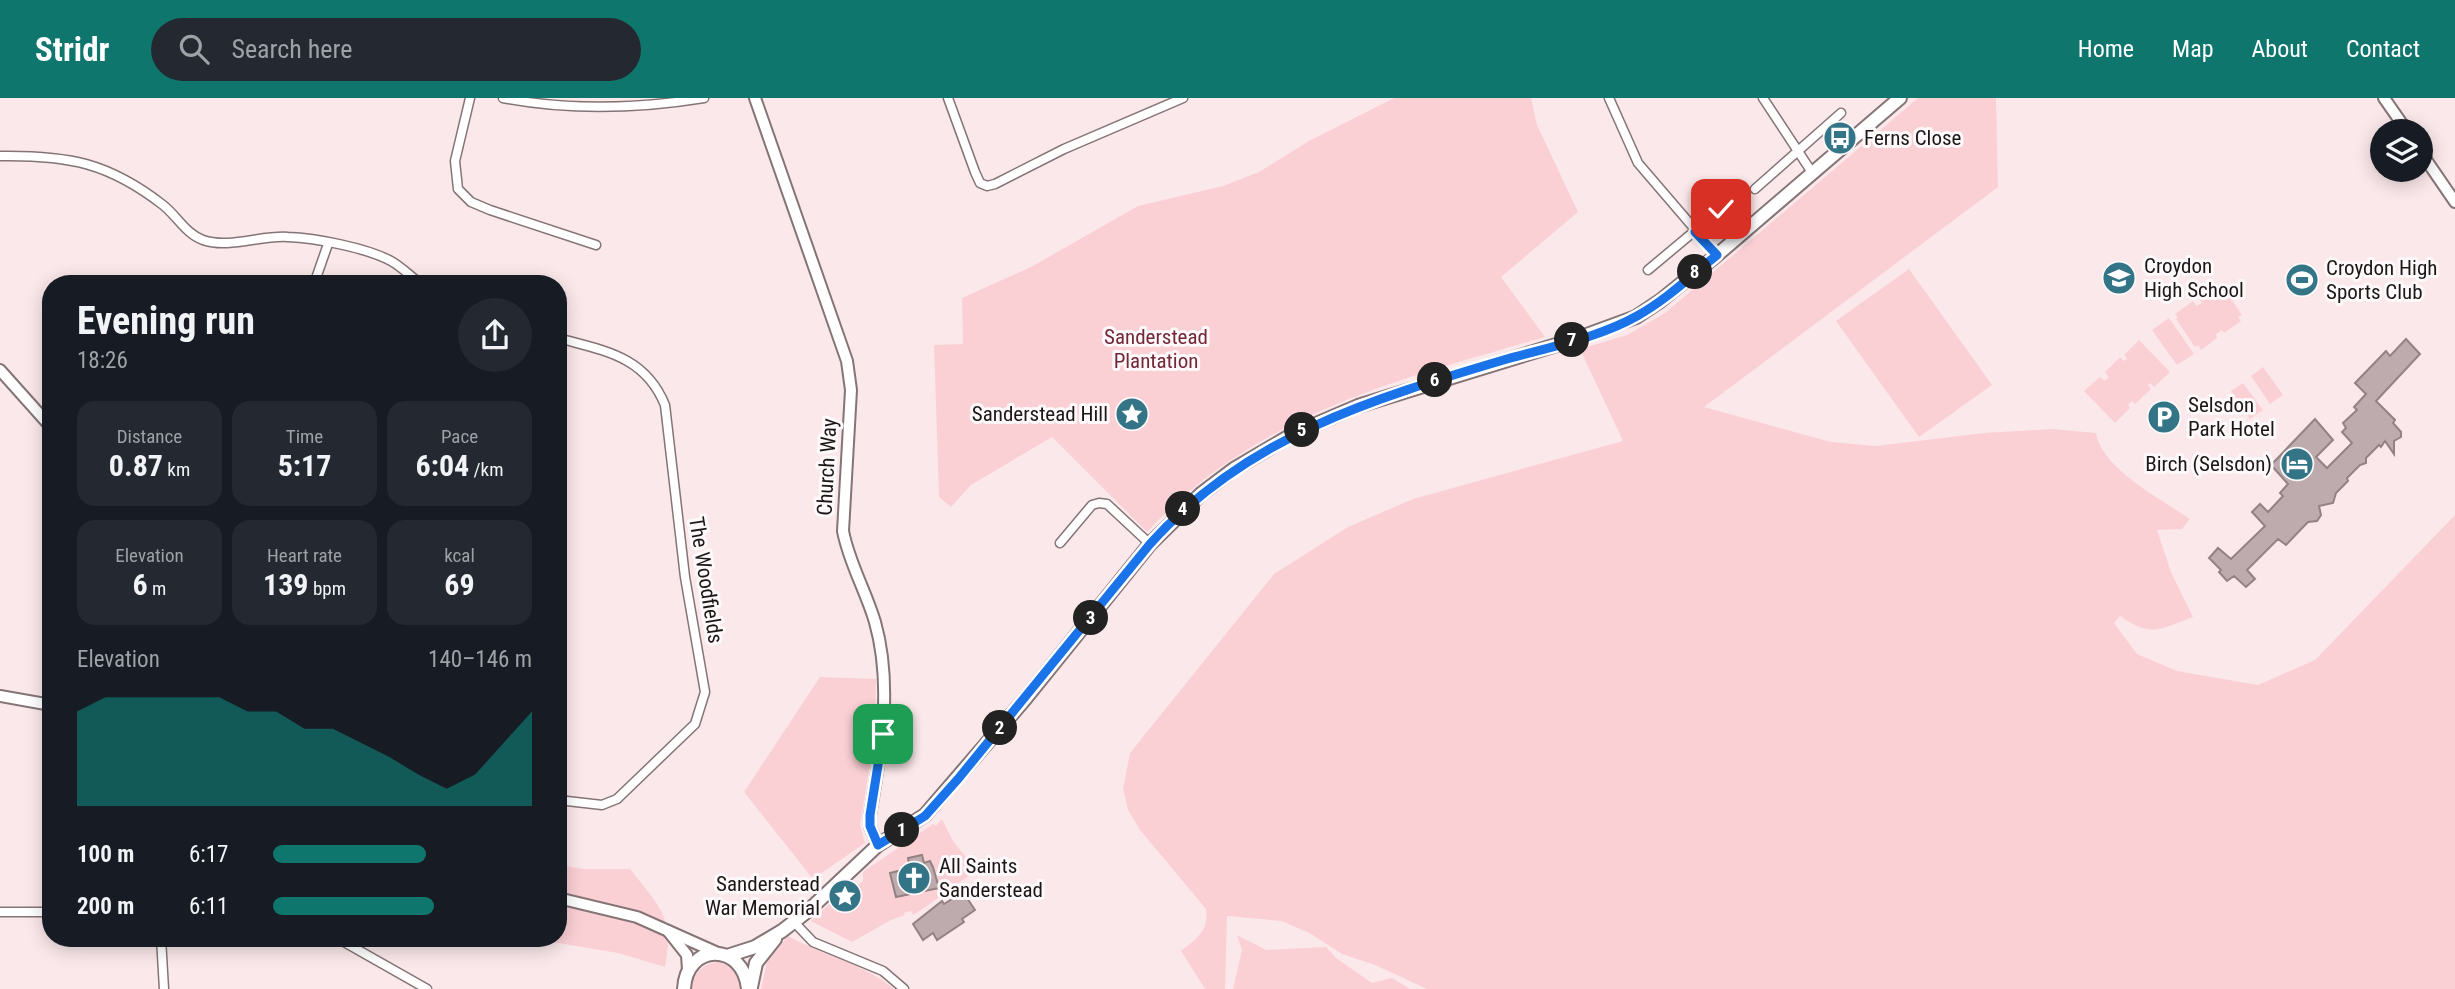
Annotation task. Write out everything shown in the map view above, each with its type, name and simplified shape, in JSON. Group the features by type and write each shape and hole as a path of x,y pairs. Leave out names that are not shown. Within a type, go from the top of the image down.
{"main road":[{"path":"678,989 700,958 755,947 782,931 878,845 925,816 1150,544 1177,514 1201,494 1234,470 1295,433 1358,406 1409,388 1576,339 1636,317 1717,255 1899,98"},
{"path":"749,989 759,958 782,931"},
{"path":"725,954 741,966 749,989"}],"street":[{"path":"470,98 455,161 458,189 471,202 489,210 596,245"},
{"path":"503,98 539,104 612,109 704,98"},
{"name":"Church Way","path":"755,98 847,361 851,390 843,531 846,551 875,625 884,676 883,734 870,815 870,826 878,845"},
{"path":"948,98 980,183 988,186 1180,98"},
{"path":"1609,98 1638,163 1717,255"},
{"path":"1763,98 1813,174"},
{"path":"2384,98 2399,119"},
{"path":"1755,190 1841,113"},
{"path":"0,156 48,157 110,170 136,184 170,211 187,231 203,240 238,242 288,237 328,244 391,261 409,275"},
{"path":"2433,168 2453,195"},
{"path":"1648,270 1721,209"},
{"path":"317,275 328,244"},
{"name":"The Woodfields","path":"567,341 631,361 648,373 659,388 665,405 680,535 705,692 695,724 617,799 602,805 567,801"},
{"path":"0,370 42,413"},
{"path":"1060,543 1092,505 1099,503 1107,504 1150,544"},
{"path":"0,696 42,703"},
{"path":"567,900 637,917 665,928 702,948 725,954"},
{"path":"0,912 42,912"},
{"path":"794,922 813,942 883,971 904,989"},
{"path":"665,928 687,955 685,978"},
{"path":"162,947 164,989"},
{"path":"353,947 427,989"}],"green space":[{"name":"Sanderstead Plantation","path":"1394,98 1531,98 1537,125 1578,212 1501,277 1545,337 1383,386 1331,406 1282,430 1234,458 1189,492 1147,532 1052,437 971,485 951,507 939,497 934,345 963,344 962,298 1031,267 1138,206 1223,186 1259,172 1309,141"},
{"path":"1918,98 1996,98 1998,187 1704,407 1831,442 1876,446 1984,433 2051,429 2096,433 2109,459 2121,471 2190,519 2182,529 2157,530 2171,572 2193,617 2156,629 2140,627 2120,616 2114,623 2137,654 2177,671 2258,685 2315,660 2455,515 2455,989 1427,989 1375,965 1342,954 1311,934 1282,921 1227,916 1225,989 1205,989 1181,951 1204,929 1206,909 1140,830 1128,810 1123,789 1130,753 1274,574 1348,527 1413,499 1623,441 1580,349 1627,335 1665,313"},
{"path":"1909,269 1992,385 1919,437 1836,321"},
{"path":"2216,285 2219,289 2223,287 2242,315 2238,317 2241,321 2224,333 2222,330 2216,334 2217,338 2201,350 2198,345 2195,347 2175,314 2193,301 2196,306 2202,303 2199,297"},
{"path":"2169,318 2194,354 2177,365 2152,330"},
{"path":"2139,340 2170,372 2154,387 2150,383 2148,385 2151,389 2135,404 2132,401 2128,405 2130,408 2115,423 2084,391 2100,377 2105,381 2109,377 2105,372 2120,357 2124,361 2127,358 2124,355"},
{"path":"2263,367 2283,395 2270,404 2251,376"},
{"path":"2243,383 2263,410 2250,419 2231,391"},
{"path":"820,677 876,679 875,734 860,825 865,843 813,879 744,792"},
{"path":"942,819 953,841 977,871 913,915 911,911 904,913 905,915 852,942 811,921 851,884 858,885 863,881 863,872 933,824 936,826"},
{"path":"567,866 630,869 662,913 668,936 665,967 618,953 567,944"},
{"path":"1237,935 1266,950 1326,947 1336,958 1372,983 1392,978 1410,989 1233,989 1242,950"},
{"path":"788,936 856,966 894,989 761,989 767,962"},
{"path":"718,962 735,971 743,989 691,989 699,970"}],"building":[{"name":"Birch (Selsdon)","path":"2406,339 2420,354 2376,401 2395,420 2393,423 2401,432 2401,437 2394,441 2394,454 2385,441 2381,447 2379,445 2366,458 2366,463 2360,465 2347,478 2348,481 2336,493 2333,503 2319,506 2321,515 2317,521 2308,522 2286,545 2278,539 2247,570 2255,579 2246,587 2234,576 2227,581 2209,558 2218,548 2231,559 2265,526 2252,512 2260,504 2268,512 2283,496 2280,493 2288,484 2271,465 2315,419 2333,440 2316,457 2327,468 2352,443 2342,432 2346,428 2343,423 2357,410 2354,407 2366,394 2355,383 2386,351 2390,356"},
{"name":"All Saints Sanderstead","path":"922,855 924,863 930,861 939,888 896,897 890,873 910,868 908,858"},
{"path":"963,892 975,910 962,919 964,922 937,940 933,933 923,940 913,924 942,901 944,904"}],"place":[{"name":"Ferns Close","path":"1840,138"},
{"name":"Croydon High School","path":"2119,278"},
{"name":"Croydon High Sports Club","path":"2302,280"},
{"name":"Sanderstead Hill","path":"1132,414"},
{"name":"Selsdon Park Hotel","path":"2164,417"},
{"name":"Birch (Selsdon)","path":"2297,464"},
{"name":"All Saints Sanderstead","path":"914,878"},
{"name":"Sanderstead War Memorial","path":"845,896"}],"route":[{"path":"883,734 870,815 870,826 878,845 925,816 1026,699 1150,544 1177,514 1201,494 1234,470 1295,433 1358,406 1409,388 1576,339 1636,317 1717,255 1695,232 1721,209"}]}
